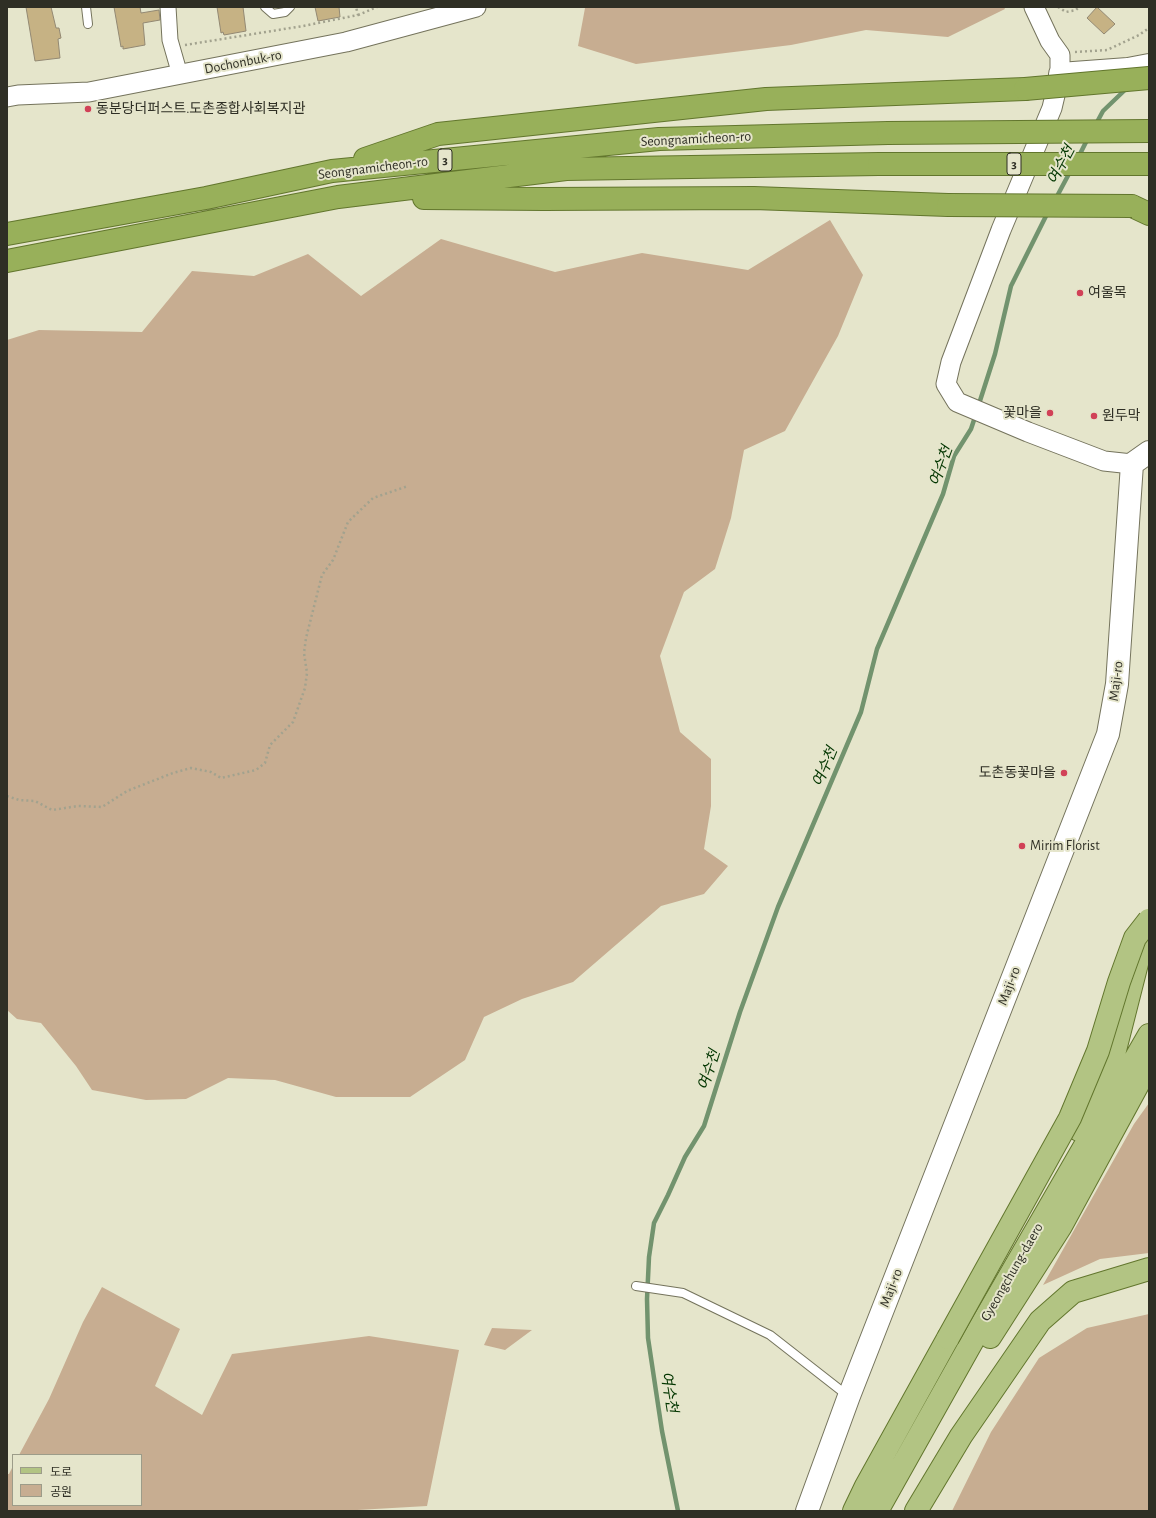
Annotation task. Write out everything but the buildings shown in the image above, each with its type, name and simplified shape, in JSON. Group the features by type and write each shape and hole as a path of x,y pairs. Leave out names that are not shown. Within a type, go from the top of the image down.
{"highway":[{"path":"332,171 438,134 766,99 1026,89 1149,78"},
{"name":"Seongnamicheon-ro","path":"7,234 206,198 332,171 659,140 888,133 1149,131"},
{"name":"Seongnamicheon-ro","path":"7,261 338,197 566,169 879,164 1149,164"},
{"path":"338,197 544,199 754,198 1140,210"}],"main road":[{"path":"1060,64 1128,69 1149,65"},
{"name":"Maji-ro","path":"807,1511 849,1396 1108,734 1117,684 1141,458"},
{"path":"982,1324 1045,1200 1112,1062 1149,916"},
{"path":"854,1511 870,1479 1070,1118 1098,1051 1119,982 1135,938 1149,920"},
{"name":"Gyeongchung-daero","path":"877,1511 982,1324 1149,1035"},
{"name":"Gyeongchung-daero","path":"893,1511 983,1348 1061,1226 1149,1064"},
{"path":"1061,1226 1149,1093"},
{"path":"916,1511 961,1436 1040,1321 1073,1292 1149,1269"}],"street":[{"path":"168,7 170,40 180,75"},
{"name":"Dochonbuk-ro","path":"7,97 18,95 89,92 180,75 346,42 476,7"},
{"path":"1034,7 1060,64 1052,108 1001,230 951,362 946,384 957,402 1028,432 1104,461 1141,458"}],"lane":[{"path":"86,7 88,24"},
{"path":"265,7 273,14 285,12 290,7"},
{"path":"639,1287 683,1293 770,1335 849,1396"}],"path":[{"path":"356,7 358,15"},
{"path":"172,47 303,26 358,15 377,7"},
{"path":"1058,7 1066,12 1076,10 1079,7"},
{"path":"1060,64 1081,52 1107,50 1139,35 1149,28"},
{"path":"7,796 19,800 35,801 52,810 78,806 102,807 127,791 173,773 191,768 211,772 221,778 256,770 265,763 270,745 293,722 305,688 307,673 304,653 306,638 322,574 333,560 348,522 373,498 408,486"}],"green space":[{"path":"1004,7 1005,9 948,37 866,30 791,45 636,64 578,46 585,8"},
{"path":"830,220 863,275 838,336 785,431 744,450 731,518 715,569 684,592 660,656 680,732 711,759 711,806 704,849 728,866 704,894 661,906 573,982 522,999 484,1017 465,1060 410,1097 336,1097 275,1080 228,1078 186,1099 146,1100 92,1090 76,1066 41,1023 17,1019 7,1010 7,340 39,330 142,332 192,271 254,276 308,254 361,296 441,239 555,272 642,253 748,270"},
{"path":"1149,1103 1149,1253 1100,1259 1043,1285 1134,1124"},
{"path":"102,1287 180,1329 155,1386 202,1415 232,1354 369,1336 459,1350 427,1506 340,1511 7,1511 7,1474 9,1474 12,1468 12,1506 142,1506 142,1454 20,1454 49,1399 83,1322"},
{"path":"1149,1314 1149,1511 952,1511 991,1432 1039,1358 1087,1328"},
{"path":"492,1328 532,1330 505,1350 484,1345"}],"waterway":[{"name":"여수천","path":"1096,124 1103,111 1127,88"},
{"name":"여수천","path":"1078,158 1088,138"},
{"name":"여수천","path":"1055,200 1071,170"},
{"name":"여수천","path":"978,407 995,354 1011,286 1048,212"},
{"name":"여수천","path":"678,1511 662,1431 648,1338 647,1299 649,1257 654,1223 685,1157 704,1126 740,1012 778,907 861,712 877,649 943,494 954,456 971,429 976,414"}],"place":[{"name":"동분당더퍼스트.도촌종합사회복지관","path":"88,109"},
{"name":"여울목","path":"1080,293"},
{"name":"꽃마을","path":"1050,413"},
{"name":"원두막","path":"1094,416"},
{"name":"도촌동꽃마을","path":"1064,773"},
{"name":"Mirim Florist","path":"1022,846"}]}
